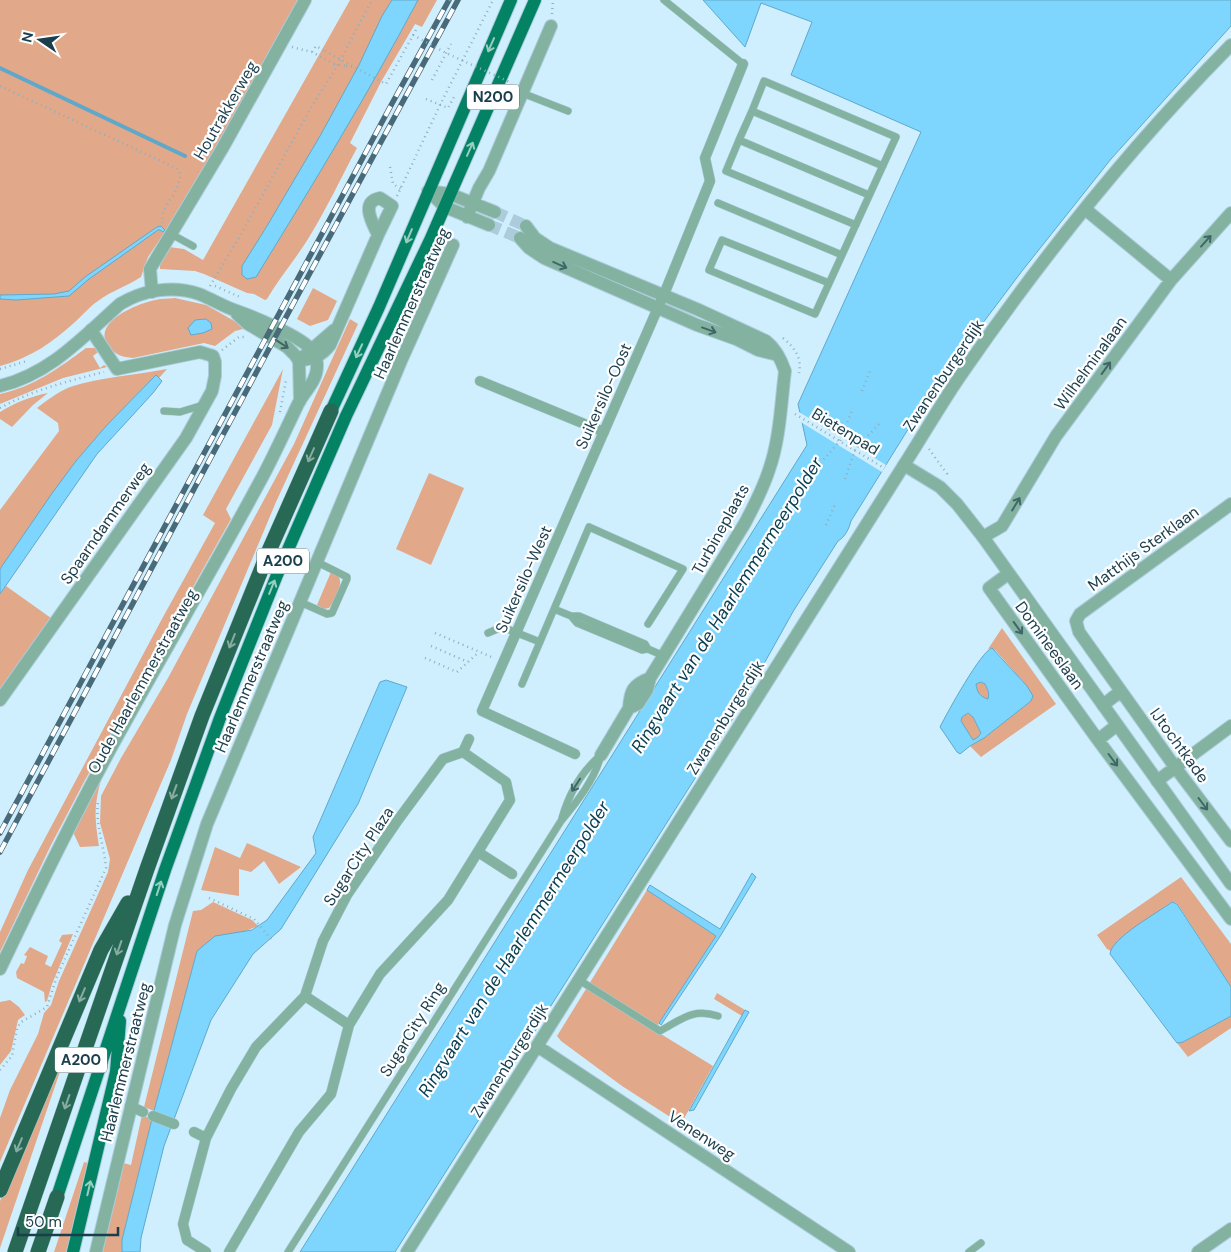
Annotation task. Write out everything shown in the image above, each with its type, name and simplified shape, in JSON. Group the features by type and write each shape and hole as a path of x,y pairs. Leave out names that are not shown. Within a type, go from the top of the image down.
{"highway":[{"name":"A200","path":"15,1252 147,869 202,716 272,544 331,411"},
{"name":"A200","path":"0,1190 101,950 147,869"},
{"name":"A200","path":"38,1252 57,1197"}],"main road":[{"name":"N200","path":"331,411 375,316 511,0"},
{"name":"N200","path":"328,459 450,194 535,0"},
{"name":"A200","path":"57,1197 165,870 220,718 277,575 328,459"},
{"name":"A200","path":"74,1252 116,1072 122,1001"}],"street":[{"name":"Houtrakkerweg","path":"152,292 150,269 222,149 305,0"},
{"name":"Haarlemmerstraatweg","path":"466,217 489,171 551,26"},
{"name":"Zwanenburgerdijk","path":"407,1252 967,365 1022,289 1085,209 1188,88 1231,45"},
{"name":"Suikersilo-Oost","path":"575,497 658,308 710,181 705,158 743,64"},
{"path":"428,191 450,194 495,212"},
{"path":"428,191 444,207 489,225"},
{"path":"233,310 248,324 287,347 299,361 314,353 323,340 338,326 392,206 380,198 370,203 369,215 378,236"},
{"path":"1085,209 1171,280"},
{"name":"Wilhelminalaan","path":"983,537 1002,526 1056,436 1171,280 1231,213"},
{"path":"526,226 535,238 550,248 665,291 699,310 766,341 778,355"},
{"path":"520,238 529,248 544,258 697,326 758,350 778,355"},
{"name":"Haarlemmerstraatweg","path":"96,1252 175,925 207,824 402,361 453,245"},
{"path":"0,386 14,383 35,374 58,359 120,304 137,295 152,292 178,290 205,296 233,310 252,316 302,342 314,353"},
{"path":"91,330 117,369 200,352 213,356"},
{"name":"Oude Haarlemmerstraatweg","path":"0,969 68,828 238,523 300,401 310,388 316,376 318,365 314,353"},
{"name":"Turbineplaats","path":"601,755 629,708 629,696 636,684 650,678 664,656 745,523 770,469 778,427 785,371 778,355"},
{"name":"Spaarndammerweg","path":"0,700 186,438 212,391 215,376 213,356"},
{"name":"Oude Haarlemmerstraatweg","path":"299,361 300,401"},
{"path":"480,381 604,432"},
{"path":"543,407 547,396"},
{"name":"Domineeslaan","path":"904,464 940,487 957,504 983,537 1231,884"},
{"name":"Suikersilo-West","path":"575,497 480,715 575,754"},
{"name":"Matthijs Sterklaan","path":"1076,621 1080,614 1231,504"},
{"name":"Domineeslaan","path":"1008,574 989,588 1098,740 1231,919"},
{"name":"IJtochtkade","path":"1076,621 1079,632 1175,767 1231,841"},
{"path":"1102,705 1122,691"},
{"path":"1098,740 1117,725"},
{"path":"1156,781 1231,726"},
{"path":"229,1252 299,1132 331,1094 349,1025 380,974 448,900 510,800 506,782 463,752 469,739"},
{"name":"SugarCity Plaza","path":"206,1252 187,1240 183,1224 206,1138 231,1089 256,1048 305,996 323,941 347,895 398,820 443,759 463,752"},
{"path":"478,852 512,874"},
{"path":"1206,885 1222,872"},
{"path":"305,996 349,1025"},
{"name":"Venenweg","path":"537,1046 849,1252"},
{"path":"130,1106 143,1112"},
{"path":"153,1116 174,1124"},
{"path":"194,1132 206,1138"},
{"path":"1198,1252 1231,1229"}],"lane":[{"path":"664,0 743,64"},
{"path":"829,283 722,240 709,270 815,314 856,225 882,166 896,137 764,81 726,171 856,225"},
{"path":"522,93 568,111"},
{"path":"752,111 882,166"},
{"path":"739,140 869,195"},
{"path":"718,203 842,255"},
{"path":"171,234 193,246"},
{"path":"164,411 180,412 205,405"},
{"path":"522,684 589,528 683,569 648,624"},
{"path":"300,602 332,614 347,579 346,575 317,562"},
{"path":"554,609 571,616 577,623 642,650 648,649 664,656"},
{"path":"488,633 502,627 540,642"},
{"name":"SugarCity Ring","path":"288,1252 561,821 574,805 598,768 601,755"},
{"path":"579,980 660,1031 692,1014 706,1012 718,1016"},
{"path":"969,1252 981,1243"}],"path":[{"path":"205,296 210,284 241,234 313,104 335,70 372,0"},
{"path":"392,206 493,0"},
{"path":"312,52 316,46 386,84 415,31 446,54 512,84"},
{"path":"282,41 295,48 312,52 334,64 354,67"},
{"path":"432,80 450,45"},
{"path":"0,86 178,169 181,175 176,190 161,218 171,234"},
{"path":"426,98 448,108 456,95"},
{"path":"390,166 393,184 401,189"},
{"path":"213,356 239,337 242,337"},
{"path":"0,369 29,360"},
{"path":"0,408 14,400 68,381 117,369"},
{"path":"862,391 870,371"},
{"path":"817,467 840,441 853,408"},
{"name":"Bietenpad","path":"795,414 884,468"},
{"path":"844,480 855,450 880,422"},
{"path":"921,438 947,474"},
{"path":"826,525 836,502"},
{"path":"436,633 503,661"},
{"path":"431,646 468,662"},
{"path":"425,658 457,672 479,652"},
{"name":"Oude Haarlemmerstraatweg","path":"0,1070 12,1056 17,1028 21,1022 47,1007 58,976 106,868 105,853 97,822 99,793"},
{"path":"209,898 254,919 271,939"}],"shaded area":[{"path":"0,0 300,0 191,194 148,257 141,277 98,301 66,330 40,349 21,359 0,366"},
{"path":"350,0 437,0 422,27 415,24 381,82 350,143 357,148 321,217 267,299 265,300 254,294 247,293 195,271 160,269 160,262 169,247 184,249 203,260"},
{"path":"313,288 337,301 328,320 310,326 297,319"},
{"path":"175,298 206,305 245,327 235,331 215,346 204,343 133,358 120,355 109,347 105,338 105,330 118,316 147,302"},
{"path":"350,319 358,324 276,502 187,714 171,760 0,1162 0,1118 10,1090 38,1034 44,1013 51,1005 59,981 108,872 110,859 100,823 101,796 168,678 294,444"},
{"path":"86,348 95,348 98,352 93,356 100,368 104,365 107,367 63,378 0,404 0,394 35,382"},
{"path":"167,369 159,378 156,375 107,425 76,461 0,569 0,510 59,431 58,423 37,408 53,396 70,387 106,378"},
{"path":"283,369 272,425 226,509 231,519 85,780 51,845 0,952 0,932 28,870 215,523 203,515"},
{"path":"48,393 33,405 12,427 0,419 0,412 5,409 23,400"},
{"path":"429,473 464,488 431,565 396,549"},
{"path":"331,572 339,577 340,585 336,597 329,608 324,609 317,605"},
{"path":"6,586 51,618 0,693 0,594"},
{"path":"1002,628 1056,704 981,757 970,746 984,738 1031,701 1027,686 996,651 992,648 988,649"},
{"path":"985,683 988,699 979,694 976,684"},
{"path":"968,713 973,717 981,733 973,741 961,721 962,717"},
{"path":"103,773 96,810 99,846 80,847 73,832"},
{"path":"247,843 301,867 279,884 264,861 251,872 239,869 239,896 201,890 215,847 240,858"},
{"path":"1181,877 1231,944 1231,987 1177,903 1172,902 1121,938 1111,951 1107,949 1097,935"},
{"path":"647,890 716,936 659,1023 656,1031 713,1066 681,1124 622,1086 561,1041 557,1036"},
{"path":"213,902 252,920 258,926 197,951 154,1111 144,1107 193,911 201,910"},
{"path":"73,934 45,1002 44,992 17,978 16,972 21,963 24,964 27,956 24,955 30,947 48,956 45,964 51,967 62,943 59,941 62,935"},
{"path":"95,977 68,1048 0,1248 0,1201"},
{"path":"717,993 745,1010 742,1016 714,999"},
{"path":"10,1000 25,1015 18,1020 11,1051 0,1065 0,1002"},
{"path":"1231,1016 1231,1028 1188,1057 1177,1043 1183,1042"},
{"path":"142,1115 152,1119 122,1240 122,1252 102,1252 123,1163 131,1165"},
{"path":"84,1162 88,1163 67,1252 54,1252"}],"water":[{"path":"392,0 418,0 360,105 277,243 256,277 247,279 242,275 242,266 320,136"},
{"name":"Ringvaart van de Haarlemmermeerpolder","path":"703,0 1231,0 1231,26 1111,159 1022,271 961,352 907,431 843,537 838,541 794,610 737,712 395,1252 300,1252 807,445 798,404 921,132 791,75 812,22 761,3 745,47"},
{"path":"161,226 165,230 163,232 158,230 89,279 69,296 16,300 0,299 0,295 54,294 69,291 85,277"},
{"path":"206,319 211,323 212,329 191,335 188,328 195,320"},
{"path":"156,375 162,381 97,454 0,594 0,569 53,492 76,461 107,425"},
{"path":"992,648 1027,686 1033,696 1031,701 984,738 960,754 940,727 964,683","holes":["981,682 985,684 989,695 988,699 979,694 976,684","968,713 973,717 981,733 973,740 961,721 962,717"]},
{"path":"386,680 407,687 358,804 281,929 253,954 211,1020 164,1146 141,1238 140,1252 122,1252 122,1240 154,1111 197,951 215,936 252,930 267,920 316,853 313,837 380,682"},
{"path":"752,873 756,877 721,935 661,1025 659,1023 716,936 647,890 650,885 720,929"},
{"path":"1172,902 1177,904 1231,987 1231,1016 1183,1042 1177,1043 1110,954 1112,948 1127,933"},
{"path":"745,1010 749,1012 694,1110 689,1111"}],"pier":[{"path":"798,410 886,465 882,472 799,421"}],"waterway":[{"path":"0,68 185,156"}],"tunnel":[{"path":"495,212 526,226"},
{"path":"489,225 520,238"}],"railway":[{"path":"0,833 449,0"},
{"path":"0,852 458,0"}]}
